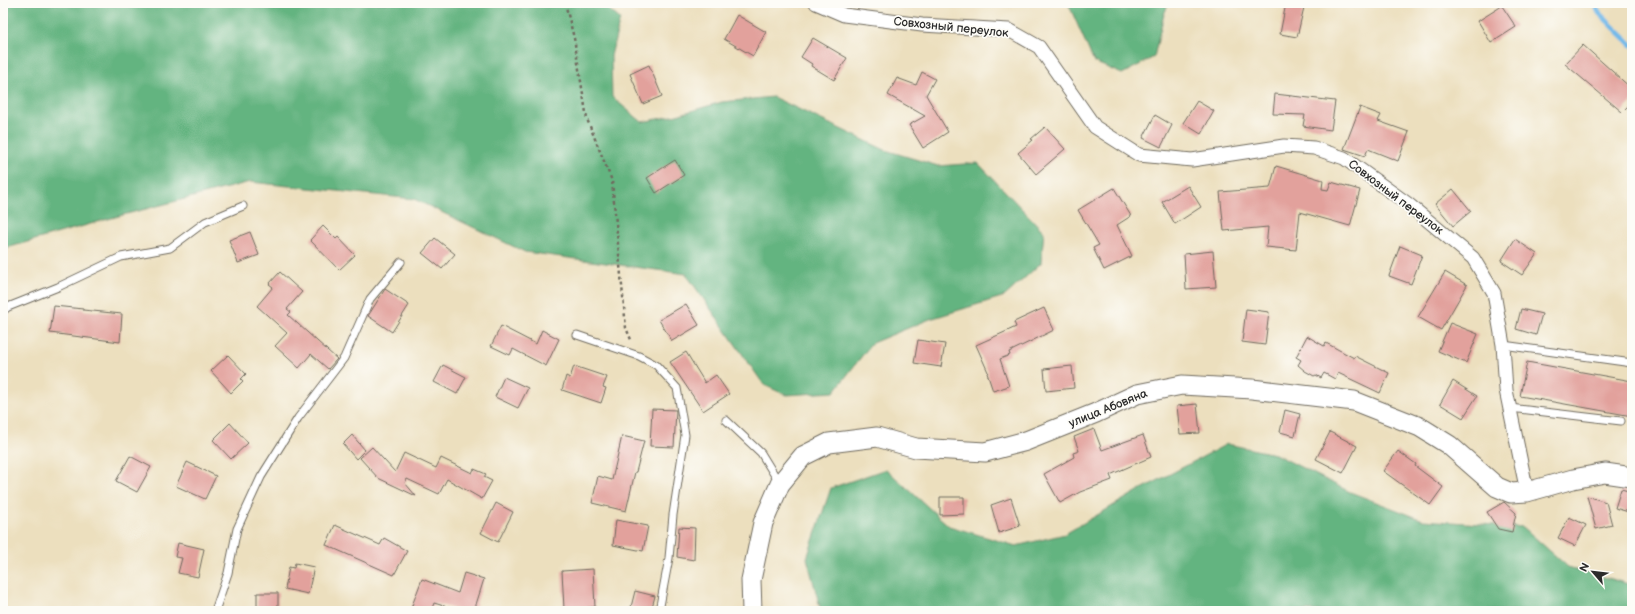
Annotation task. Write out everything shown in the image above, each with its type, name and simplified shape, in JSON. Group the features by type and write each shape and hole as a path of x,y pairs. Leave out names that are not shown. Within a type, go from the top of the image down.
{"street":[{"name":"Совхозный переулок","path":"816,3 844,15 922,25 1009,30 1039,47 1095,127 1139,155 1192,160 1284,146 1314,148 1344,158 1408,204 1473,258 1494,293 1503,345 1506,390 1527,492"},
{"name":"улица Абовяна","path":"752,611 751,580 763,523 780,484 803,456 829,443 877,438 916,448 985,452 1026,441 1096,413 1137,394 1182,384 1354,401 1420,427 1449,445 1497,487 1512,493 1527,492 1573,479 1605,473 1632,477"}],"lane":[{"path":"3,311 8,307 58,287 121,256 170,248 205,222 243,206"},
{"path":"215,611 228,573 237,529 261,477 298,418 344,358 370,299 401,262"},
{"path":"577,335 639,356 656,365 677,388 685,435 673,514 669,558 659,611"},
{"path":"1503,345 1632,363"},
{"path":"1510,408 1621,421"},
{"path":"726,420 761,453 780,484"}],"path":[{"path":"565,3 574,38 587,119 612,181 626,328 639,356"}],"green space":[{"path":"3,3 601,3 620,19 611,56 612,97 642,122 677,115 722,102 773,97 885,150 938,166 978,163 1044,232 1041,263 1005,296 930,319 872,343 834,392 786,395 764,385 686,274 525,252 414,199 250,182 115,217 3,249"},
{"path":"1068,3 1169,3 1164,14 1154,57 1122,74 1094,62"},
{"path":"1227,444 1275,454 1350,492 1423,520 1523,527 1568,567 1632,585 1632,611 821,611 807,558 831,488 886,469 949,526 1016,546 1065,534 1138,491"}],"building":[{"path":"1286,3 1305,3 1297,37 1280,34"},
{"path":"1502,6 1516,27 1491,43 1478,21"},
{"path":"737,15 766,32 753,56 724,39"},
{"path":"813,38 847,58 834,80 811,66 812,64 801,57"},
{"path":"1583,45 1632,89 1632,102 1622,112 1565,64"},
{"path":"649,65 662,96 643,104 630,74"},
{"path":"922,72 935,79 926,95 948,132 923,148 909,125 925,116 888,95 897,78 916,85"},
{"path":"1275,94 1335,101 1331,130 1303,126 1305,115 1273,114"},
{"path":"1197,101 1214,111 1201,134 1183,123"},
{"path":"1360,107 1381,115 1378,121 1409,132 1398,161 1368,149 1365,156 1344,149"},
{"path":"1155,115 1172,125 1161,147 1143,138"},
{"path":"1045,127 1065,149 1036,174 1018,153"},
{"path":"675,160 684,175 656,193 647,178"},
{"path":"1276,166 1323,180 1322,189 1328,190 1331,182 1360,190 1350,226 1300,212 1296,250 1266,247 1268,227 1224,231 1220,192 1270,188"},
{"path":"1188,186 1201,207 1175,224 1162,202"},
{"path":"1114,188 1131,216 1117,225 1132,256 1104,270 1093,248 1099,245 1078,210"},
{"path":"1453,189 1471,211 1453,226 1435,204"},
{"path":"323,226 336,239 338,237 355,255 339,270 310,240"},
{"path":"250,232 259,255 238,263 229,240"},
{"path":"435,238 455,254 442,269 422,253"},
{"path":"1515,239 1537,254 1522,275 1501,261"},
{"path":"1400,246 1422,255 1411,284 1389,276"},
{"path":"1213,251 1216,287 1186,289 1184,254"},
{"path":"280,272 302,292 287,309 291,312 288,315 337,359 328,369 311,354 299,368 275,346 287,333 257,306 273,287 269,284"},
{"path":"1445,272 1467,285 1441,330 1418,317"},
{"path":"385,289 409,305 392,332 368,316"},
{"path":"686,304 699,325 672,341 659,320"},
{"path":"54,306 122,314 120,342 50,333"},
{"path":"1044,308 1054,330 1009,352 1010,355 1000,359 1009,386 993,391 987,373 988,372 976,345 1016,327 1014,322"},
{"path":"1246,309 1269,312 1265,345 1242,342"},
{"path":"1521,309 1542,314 1536,335 1516,329"},
{"path":"1450,323 1478,334 1466,363 1438,351"},
{"path":"501,326 536,344 542,330 559,339 546,366 513,349 510,355 491,346"},
{"path":"1307,336 1324,346 1326,343 1354,358 1355,356 1389,373 1380,393 1338,373 1335,379 1324,373 1321,378 1305,371 1298,365 1301,360 1296,357"},
{"path":"918,340 945,344 941,367 914,363"},
{"path":"686,352 705,383 716,375 729,394 703,411 670,362"},
{"path":"228,355 246,374 241,379 243,381 231,393 211,371"},
{"path":"1527,362 1632,381 1632,416 1520,396"},
{"path":"443,365 466,377 457,394 434,382"},
{"path":"574,366 607,377 603,387 606,388 601,403 562,390 566,376 570,378"},
{"path":"1072,366 1074,388 1046,391 1044,369"},
{"path":"504,377 528,388 518,408 495,397"},
{"path":"1453,381 1477,396 1463,418 1440,404"},
{"path":"1197,404 1200,433 1180,434 1177,406"},
{"path":"652,409 676,410 674,447 650,446"},
{"path":"1285,410 1300,414 1295,436 1280,432"},
{"path":"230,423 248,443 231,459 213,440"},
{"path":"1094,429 1102,450 1143,435 1151,457 1110,475 1112,480 1080,492 1060,503 1044,474 1074,457 1073,453 1079,451 1074,437"},
{"path":"1330,432 1357,446 1343,473 1316,459"},
{"path":"352,435 365,450 356,459 343,444"},
{"path":"622,436 644,441 626,511 592,503 598,476 612,480"},
{"path":"372,447 395,472 404,453 436,468 441,458 472,473 474,469 486,474 484,477 492,481 482,499 447,479 439,494 407,479 405,483 416,496 378,478 360,458"},
{"path":"1398,451 1443,487 1430,505 1383,471"},
{"path":"130,456 151,467 137,492 116,481"},
{"path":"187,462 216,476 205,499 176,486"},
{"path":"1621,489 1632,492 1632,513 1615,508"},
{"path":"1587,496 1606,502 1612,525 1596,529"},
{"path":"940,497 964,497 964,514 940,515"},
{"path":"1011,498 1020,526 999,533 991,505"},
{"path":"1504,502 1516,513 1512,532 1498,529 1487,512"},
{"path":"496,503 513,512 498,542 481,533"},
{"path":"1569,517 1586,525 1575,546 1558,538"},
{"path":"616,520 648,526 643,551 613,545"},
{"path":"335,525 380,545 384,538 407,551 394,575 326,545"},
{"path":"679,527 695,528 694,560 677,557"},
{"path":"178,543 204,549 198,577 178,573 182,558 175,557"},
{"path":"295,563 314,567 308,594 285,589 289,567 294,568"},
{"path":"593,569 595,607 564,609 562,571"},
{"path":"464,573 484,579 474,611 461,611 434,603 431,611 410,611 422,579 458,593"},
{"path":"635,591 655,596 651,611 630,611"},
{"path":"257,593 278,593 278,611 257,611"}],"waterway":[{"path":"1594,3 1599,13 1632,45"}]}
